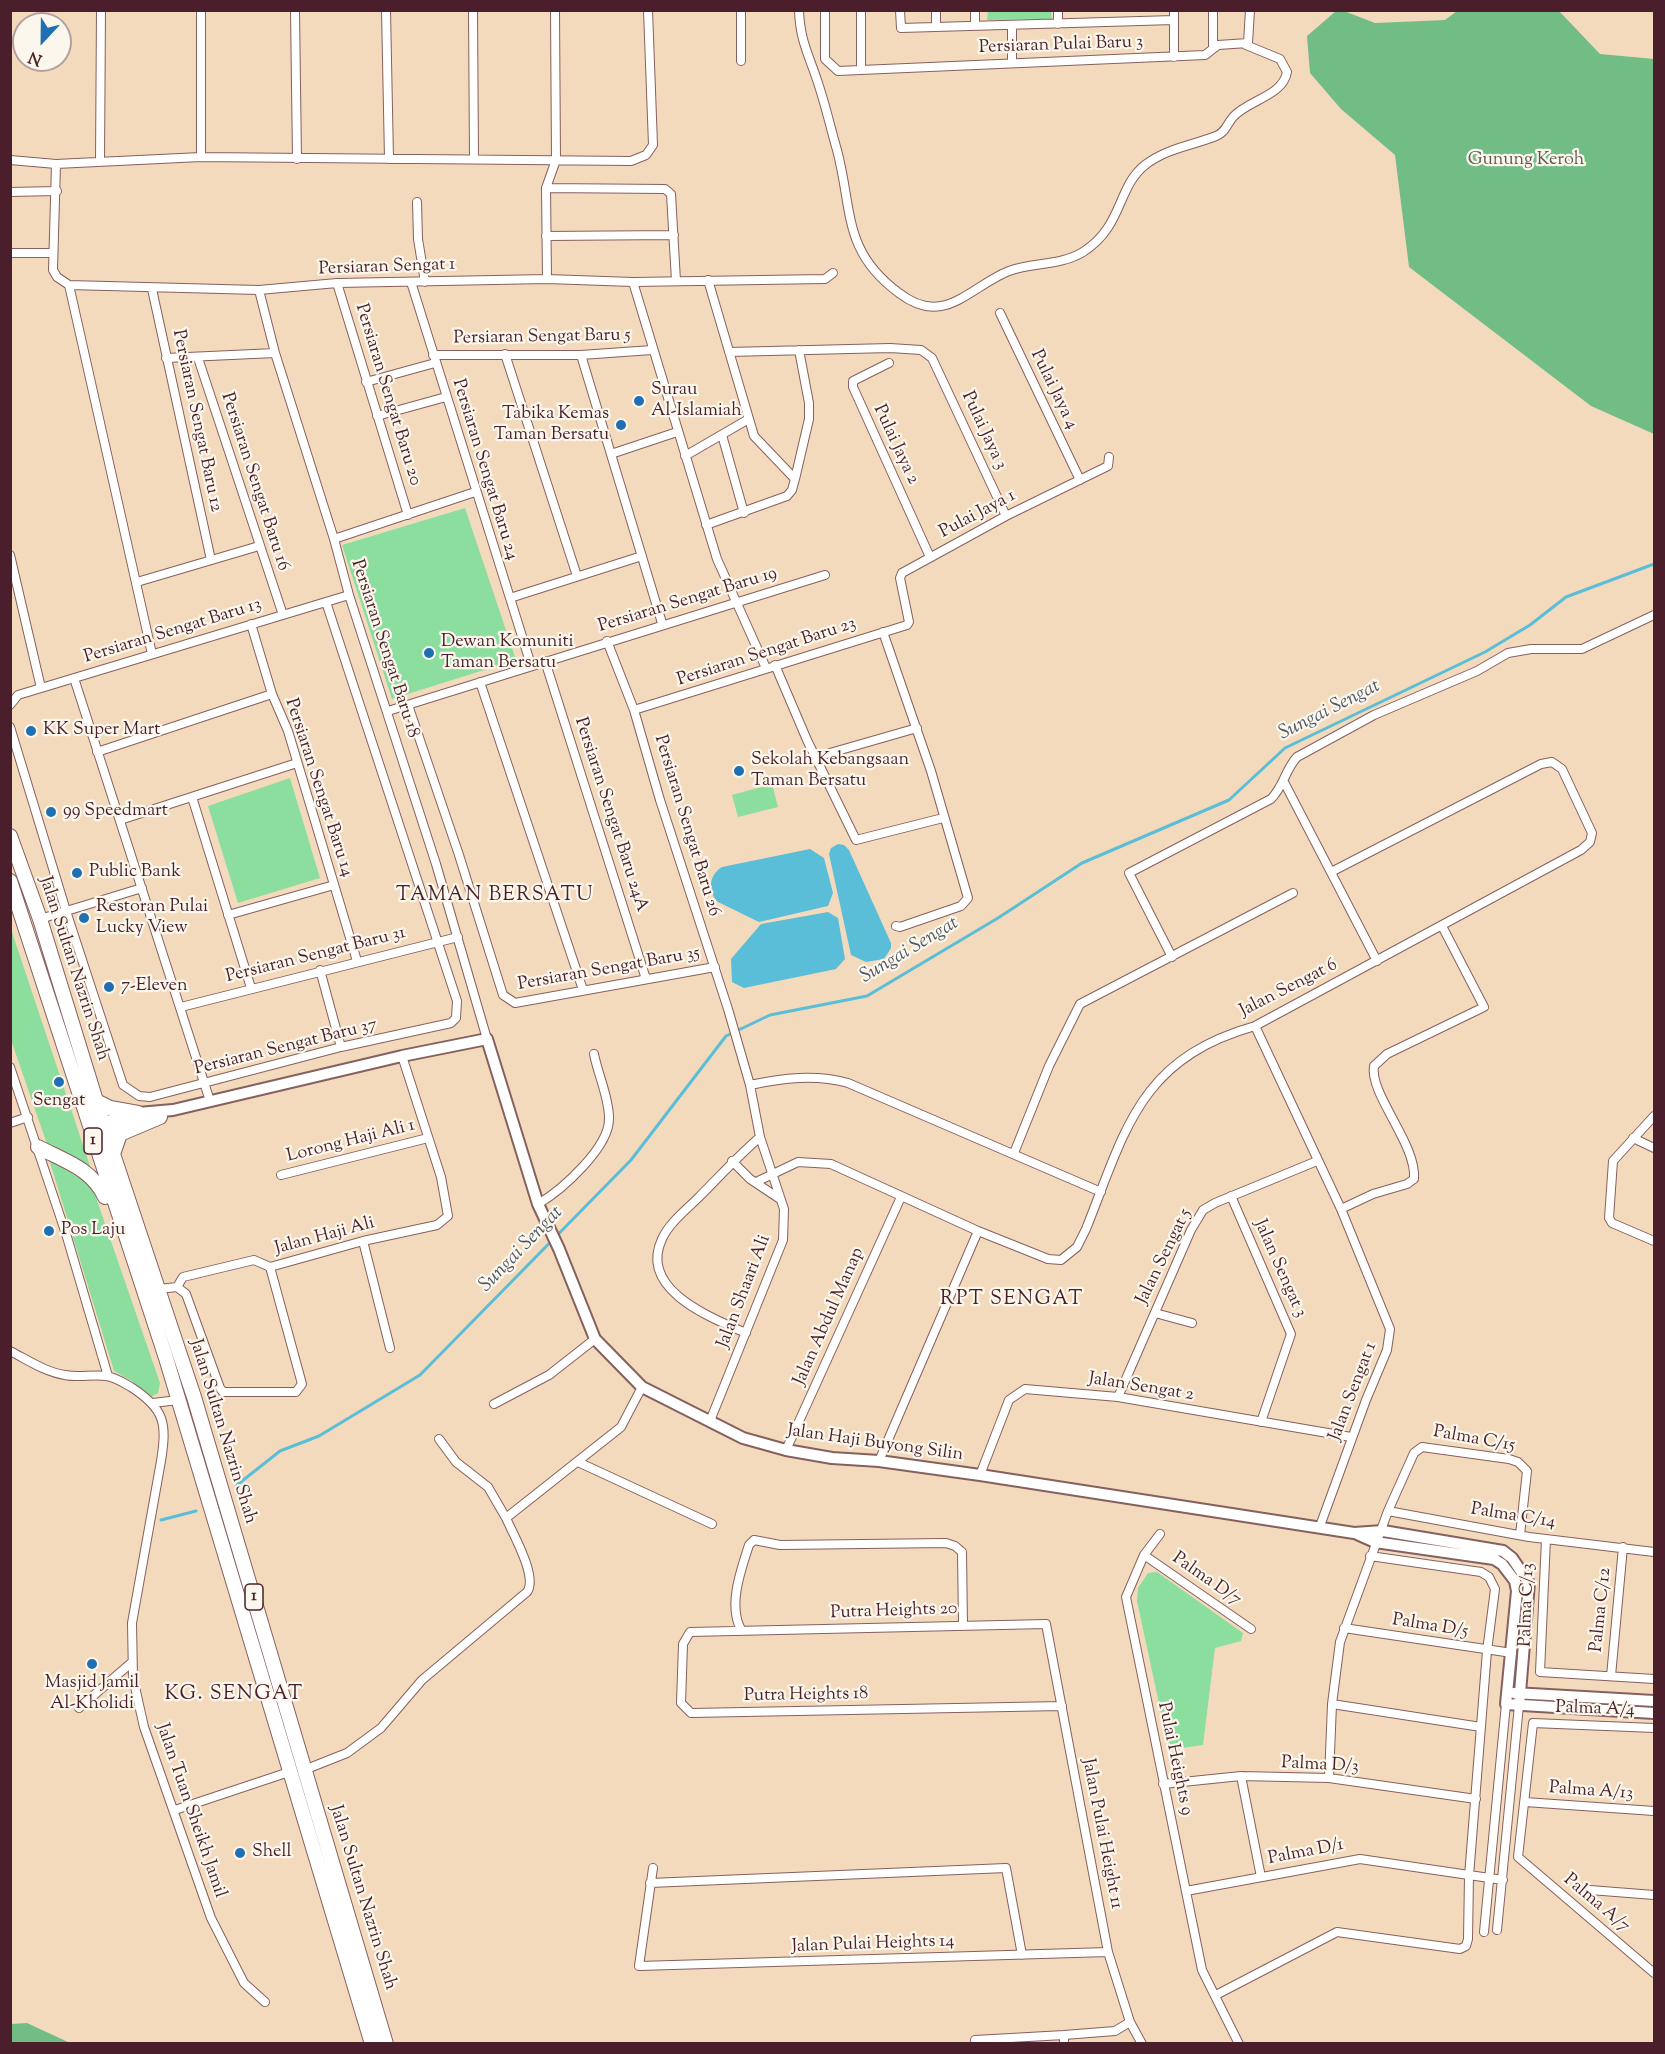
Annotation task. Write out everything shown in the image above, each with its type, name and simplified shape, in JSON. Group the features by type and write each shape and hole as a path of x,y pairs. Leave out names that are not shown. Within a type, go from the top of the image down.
{"highway":[{"name":"Jalan Sultan Nazrin Shah","path":"10,836 40,918 102,1126 178,1348 386,2043"},
{"name":"Jalan Sultan Nazrin Shah","path":"10,881 178,1400 372,2043"},
{"path":"53,1011 67,1039 102,1126 118,1195 120,1222"},
{"path":"96,1101 110,1107 138,1113"},
{"path":"113,1154 120,1134 159,1117"},
{"path":"38,1147 93,1178 120,1222"},
{"path":"178,1348 177,1356 185,1386 178,1400 193,1418 199,1436 206,1444"}],"street":[{"path":"100,161 101,10"},
{"path":"201,10 201,158"},
{"path":"295,10 297,159"},
{"path":"386,10 389,159"},
{"path":"473,10 474,159"},
{"path":"547,279 546,188 556,160 555,10"},
{"path":"10,160 56,164 201,158 632,161 646,155 653,146 648,10"},
{"path":"741,10 741,61"},
{"path":"800,10 800,34 817,79 838,155 857,246 887,284 907,299 925,307 944,306 1008,271 1067,260 1095,243 1115,219 1133,180 1143,167 1182,145 1217,136 1225,131 1233,117 1244,108 1282,84 1287,72 1280,59 1246,45 1250,40 1250,10"},
{"name":"Persiaran Pulai Baru 3","path":"825,10 825,59 838,71 1174,57 1205,55 1218,45 1246,45"},
{"path":"861,10 861,70"},
{"path":"900,10 900,28 1174,20"},
{"path":"936,10 936,27"},
{"path":"975,10 975,26"},
{"path":"1058,10 1058,24"},
{"path":"1135,10 1135,22"},
{"path":"1174,10 1174,57"},
{"path":"1213,10 1213,48"},
{"path":"1012,25 1012,63"},
{"path":"56,164 57,191 52,254 57,277 69,285 152,654"},
{"path":"546,188 665,189 671,194 676,280"},
{"path":"10,192 57,191"},
{"path":"417,202 418,239 425,282"},
{"path":"546,236 674,235"},
{"path":"10,253 52,254"},
{"name":"Persiaran Sengat 1","path":"69,285 259,290 337,283 547,279 633,282 825,279 833,273"},
{"path":"708,280 747,420 754,436 795,479"},
{"name":"Persiaran Sengat Baru 24","path":"411,282 474,492 531,665"},
{"path":"633,282 706,525 734,601 744,614 766,668"},
{"name":"Persiaran Sengat Baru 20","path":"337,283 408,515"},
{"name":"Persiaran Sengat Baru 12","path":"152,288 211,560"},
{"name":"Persiaran Sengat Baru 18","path":"259,290 275,354 458,937 487,1039"},
{"name":"Pulai Jaya 4","path":"1000,313 1080,480"},
{"name":"Pulai Jaya 3","path":"799,350 890,348 921,350 932,358 1006,516"},
{"path":"706,525 787,496 792,490 809,419 809,403 799,350 729,352"},
{"name":"Persiaran Sengat Baru 5","path":"366,382 434,359 505,354 581,355 652,351"},
{"path":"166,358 275,354"},
{"path":"505,354 577,576"},
{"path":"581,355 662,623"},
{"name":"Persiaran Sengat Baru 16","path":"198,358 282,615"},
{"name":"Pulai Jaya 2","path":"889,363 853,381 853,387 930,557"},
{"path":"377,416 446,397"},
{"path":"685,456 747,420"},
{"path":"611,453 677,432"},
{"path":"722,435 744,513"},
{"name":"Pulai Jaya 1","path":"908,624 901,575 1006,516 1108,466 1109,457"},
{"path":"334,539 474,492"},
{"path":"137,582 259,546"},
{"path":"10,555 41,688"},
{"path":"510,598 642,556"},
{"name":"Persiaran Sengat Baru 19","path":"388,711 662,623 825,575"},
{"name":"Persiaran Sengat Baru 13","path":"10,705 18,695 349,595"},
{"path":"326,602 436,942"},
{"path":"1172,957 1129,873 1272,799 1284,782 1290,766 1297,758 1374,715 1477,671 1508,653 1532,649 1582,649 1654,615"},
{"name":"Persiaran Sengat Baru 14","path":"251,624 272,694 297,763 357,961"},
{"name":"Persiaran Sengat Baru 23","path":"634,710 908,624"},
{"path":"883,632 917,728 968,898 961,906 900,927 896,926"},
{"name":"Persiaran Sengat Baru 26","path":"608,641 634,710 750,1085"},
{"name":"Persiaran Sengat Baru 24A","path":"545,661 646,979"},
{"path":"775,665 856,840 943,818"},
{"path":"74,678 182,1007 210,1101"},
{"path":"480,682 583,990"},
{"path":"97,752 272,694"},
{"name":"Persiaran Sengat Baru 35","path":"408,705 503,995 507,1000 515,1003 715,967"},
{"path":"10,727 66,911"},
{"path":"816,757 917,728"},
{"name":"Jalan Sengat 6","path":"978,1231 1056,1261 1070,1256 1077,1248 1135,1112 1157,1080 1184,1058 1231,1033 1255,1026 1442,927 1581,850 1590,842 1592,833 1562,769 1552,762 1541,764 1333,871"},
{"path":"120,820 297,763"},
{"path":"1284,782 1333,871 1377,961"},
{"path":"192,797 251,988"},
{"path":"228,915 334,885"},
{"path":"40,918 142,888"},
{"path":"1014,1153 1075,1010 1080,1004 1293,893"},
{"name":"Persiaran Sengat Baru 37","path":"66,911 123,1085 139,1096 150,1097 341,1047 442,1027 456,1018 456,1001 436,942"},
{"path":"1341,1209 1373,1194 1407,1184 1414,1179 1415,1172 1403,1137 1375,1079 1374,1066 1387,1054 1484,1007 1442,927"},
{"name":"Persiaran Sengat Baru 31","path":"182,1007 458,937"},
{"path":"321,970 341,1047"},
{"name":"Jalan Sengat 1","path":"1255,1026 1341,1209 1390,1329 1387,1350 1320,1526"},
{"path":"102,1126 138,1113 174,1110 402,1056 487,1039"},
{"name":"Jalan Haji Buyong Silin","path":"487,1039 545,1225 559,1249 595,1339 642,1387 743,1438 786,1450 832,1458 879,1461 980,1475 1354,1533"},
{"path":"538,1204 554,1194 577,1172 609,1129 610,1115 594,1054"},
{"name":"Jalan Haji Ali","path":"177,1287 186,1294 223,1392 296,1392 302,1384 270,1267 363,1241 437,1226 448,1216 441,1178 402,1056"},
{"path":"10,1067 38,1147 108,1376"},
{"path":"750,1085 785,1078 828,1077 859,1087 1101,1192"},
{"name":"Jalan Shaari Ali","path":"710,1421 783,1240 785,1217 760,1137 750,1085"},
{"path":"102,1126 159,1117 174,1110"},
{"path":"1654,1116 1614,1161 1609,1218 1612,1223 1654,1241"},
{"path":"10,1123 28,1117"},
{"path":"746,1333 682,1300 670,1288 658,1262 661,1240 668,1229 732,1161 760,1137"},
{"name":"Lorong Haji Ali 1","path":"281,1175 428,1138"},
{"path":"1633,1138 1654,1148"},
{"path":"732,1161 780,1199"},
{"name":"Jalan Sengat 5","path":"1118,1397 1196,1220 1203,1210 1231,1196 1317,1161"},
{"path":"756,1182 798,1162 822,1162 838,1166 978,1231 879,1461"},
{"name":"Jalan Sengat 3","path":"1231,1196 1291,1334 1261,1422"},
{"name":"Jalan Abdul Manap","path":"786,1450 901,1197"},
{"path":"363,1241 390,1348"},
{"path":"159,1289 177,1287 183,1277 254,1260 270,1267"},
{"path":"1155,1313 1192,1323"},
{"path":"494,1404 549,1375 595,1339"},
{"path":"10,1351 45,1370 64,1375 108,1376 123,1382 153,1403 178,1400"},
{"path":"506,1518 621,1427 642,1387"},
{"name":"Jalan Sengat 2","path":"980,1475 1009,1400 1018,1392 1034,1388 1118,1397 1352,1437"},
{"name":"Jalan Tuan Sheikh Jamil","path":"153,1403 163,1420 165,1436 132,1623 131,1663 144,1727 212,1918 244,1983 265,2002"},
{"path":"304,1770 347,1753 381,1728 422,1680 458,1648 506,1613 531,1588 530,1576 506,1518 488,1487 456,1462 439,1439"},
{"name":"Palma C/15","path":"1388,1511 1414,1453 1422,1446 1509,1459 1518,1461 1527,1471 1520,1535"},
{"path":"579,1462 712,1524"},
{"path":"1329,1778 1332,1704 1344,1628 1388,1511"},
{"name":"Palma C/14","path":"1388,1511 1520,1535 1654,1552"},
{"path":"1354,1533 1380,1531 1487,1546 1503,1551 1512,1558 1529,1583 1530,1592 1497,1930"},
{"path":"1354,1533 1376,1542 1479,1555 1502,1564 1515,1581 1518,1591 1484,1932"},
{"name":"Pulai Heights 9","path":"1160,1534 1144,1555 1126,1597 1202,1970 1239,2043"},
{"name":"Palma C/13","path":"1546,1539 1540,1672 1611,1676"},
{"path":"742,1631 737,1620 737,1588 749,1545 754,1540 780,1545 946,1543 955,1546 962,1552 963,1625"},
{"name":"Palma C/12","path":"1611,1676 1623,1547"},
{"name":"Palma D/7","path":"1144,1555 1251,1629"},
{"path":"1216,1995 1337,1932 1460,1949 1466,1946 1469,1876 1487,1651 1495,1589 1489,1577 1481,1572 1370,1556"},
{"name":"Putra Heights 20","path":"742,1631 1047,1624"},
{"name":"Jalan Pulai Height 11","path":"1047,1624 1108,1952 1130,2022 1143,2043"},
{"name":"Palma D/5","path":"1344,1628 1512,1653"},
{"name":"Putra Heights 18","path":"742,1631 690,1632 686,1636 681,1703 684,1709 691,1713 1062,1707"},
{"path":"79,1707 131,1663"},
{"path":"1611,1676 1654,1679"},
{"path":"1507,1698 1654,1713"},
{"path":"1519,1699 1654,1701"},
{"path":"1332,1704 1481,1727"},
{"name":"Palma A/4","path":"1525,1802 1533,1723 1654,1728"},
{"path":"175,1809 289,1772"},
{"path":"1241,1776 1261,1877"},
{"name":"Palma D/3","path":"1163,1784 1241,1776 1329,1778 1476,1799"},
{"name":"Palma A/13","path":"1525,1802 1654,1812"},
{"name":"Palma A/7","path":"1525,1802 1518,1857 1654,1973"},
{"name":"Palma D/1","path":"1186,1891 1360,1859 1503,1880"},
{"path":"652,1868 651,1883 1006,1868 1022,1955"},
{"name":"Jalan Pulai Heights 14","path":"651,1883 639,1966 1108,1952"},
{"path":"1590,1890 1654,1895"},
{"path":"975,2040 1064,2039 1115,2031 1130,2022"}],"green space":[{"path":"988,11 1051,11 1052,19 987,20"},
{"name":"Gunung Keroh","path":"1336,11 1344,11 1375,23 1445,20 1457,11 1559,11 1600,54 1654,59 1654,434 1591,406 1409,267 1395,155 1341,109 1310,73 1307,36"},
{"path":"465,508 516,660 392,699 342,545"},
{"path":"290,778 320,878 238,903 208,806"},
{"path":"772,784 778,807 738,817 732,795"},
{"path":"10,926 91,1169 48,1147 11,1040"},
{"path":"49,1159 92,1186 160,1383 158,1393 151,1397 132,1381 114,1371"},
{"path":"1157,1572 1243,1633 1241,1641 1215,1648 1203,1745 1169,1750 1137,1601 1138,1588 1148,1573"},
{"path":"27,2023 70,2043 11,2043 11,2024"}],"water":[{"path":"838,844 844,845 849,850 891,943 891,948 884,959 866,962 851,955 829,854 831,848"},
{"path":"810,849 824,858 833,893 828,906 759,922 714,898 711,888 712,879 722,867"},
{"path":"828,912 838,918 845,959 836,969 744,988 732,982 731,959 761,924"}],"waterway":[{"name":"Sungai Sengat","path":"237,1485 280,1451 319,1436 420,1375 631,1160 726,1036 770,1015 867,996 998,918 1082,863 1229,800 1285,748 1485,652 1530,625 1566,597 1654,564"},
{"name":"Sungai Sengat","path":"161,1520 196,1511"}],"place":[{"name":"Surau Al-Islamiah","path":"639,401"},
{"name":"Tabika Kemas Taman Bersatu","path":"621,425"},
{"name":"Dewan Komuniti Taman Bersatu","path":"429,653"},
{"name":"KK Super Mart","path":"31,731"},
{"name":"Sekolah Kebangsaan Taman Bersatu","path":"739,771"},
{"name":"99 Speedmart","path":"51,812"},
{"name":"Public Bank","path":"77,873"},
{"name":"Restoran Pulai Lucky View","path":"84,918"},
{"name":"7-Eleven","path":"109,987"},
{"name":"Sengat","path":"59,1082"},
{"name":"Pos Laju","path":"49,1231"},
{"name":"Masjid Jamil Al-Kholidi","path":"92,1664"},
{"name":"Shell","path":"240,1853"}],"district":[{"name":"TAMAN BERSATU","path":"495,897"},
{"name":"RPT SENGAT","path":"1012,1301"},
{"name":"KG. SENGAT","path":"234,1696"}]}
